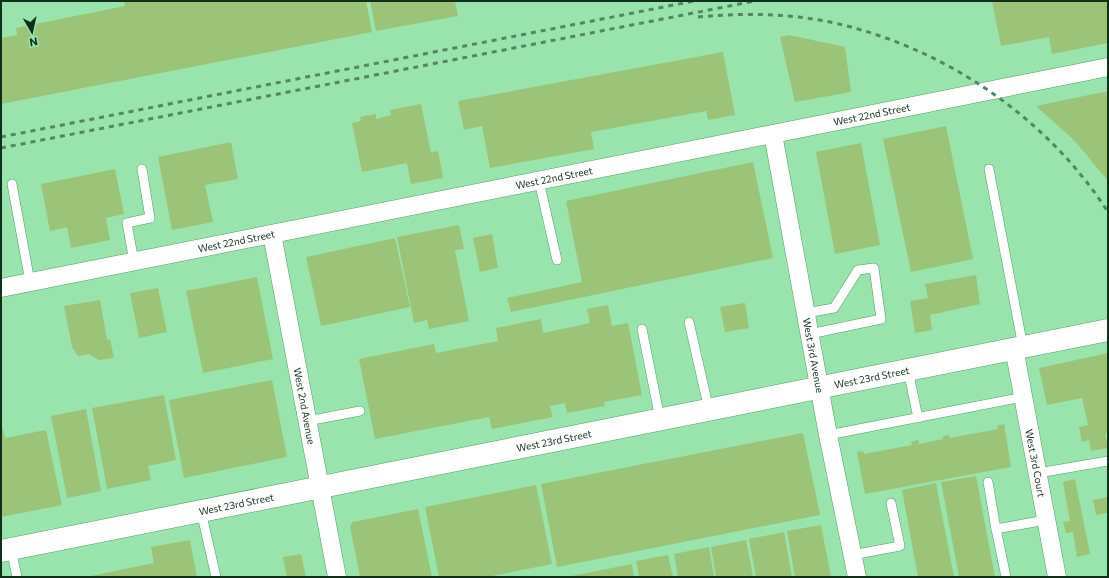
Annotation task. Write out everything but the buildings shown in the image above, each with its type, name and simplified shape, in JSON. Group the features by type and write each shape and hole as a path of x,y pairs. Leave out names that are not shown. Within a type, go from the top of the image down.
{"street":[{"name":"West 22nd Street","path":"1,288 1108,67"},
{"name":"West 3rd Avenue","path":"773,134 828,435 857,577"},
{"name":"West 2nd Avenue","path":"272,234 337,577"},
{"name":"West 23rd Street","path":"6,550 1108,330"},
{"name":"West 3rd Court","path":"1019,348 1023,397 1057,577"}],"lane":[{"path":"134,262 127,223 150,218 142,169"},
{"path":"989,169 1019,348"},
{"path":"539,181 557,260"},
{"path":"12,184 30,282"},
{"path":"806,313 834,308 858,270 874,268 881,319 810,334"},
{"path":"689,322 709,410"},
{"path":"642,329 660,419"},
{"path":"908,370 918,418"},
{"path":"828,435 1023,397"},
{"path":"307,421 360,411"},
{"path":"1038,473 1108,461"},
{"path":"988,482 1006,577"},
{"path":"852,555 900,546 891,503"},
{"path":"201,511 216,577"},
{"path":"996,529 1046,520"},
{"path":"6,550 17,577"}],"railway":[{"path":"1,137 694,1"},
{"path":"1,148 755,1"},
{"path":"698,17 780,15 814,19 872,33 912,48 951,67 988,90 1022,116 1054,145 1083,177 1108,212"}]}
